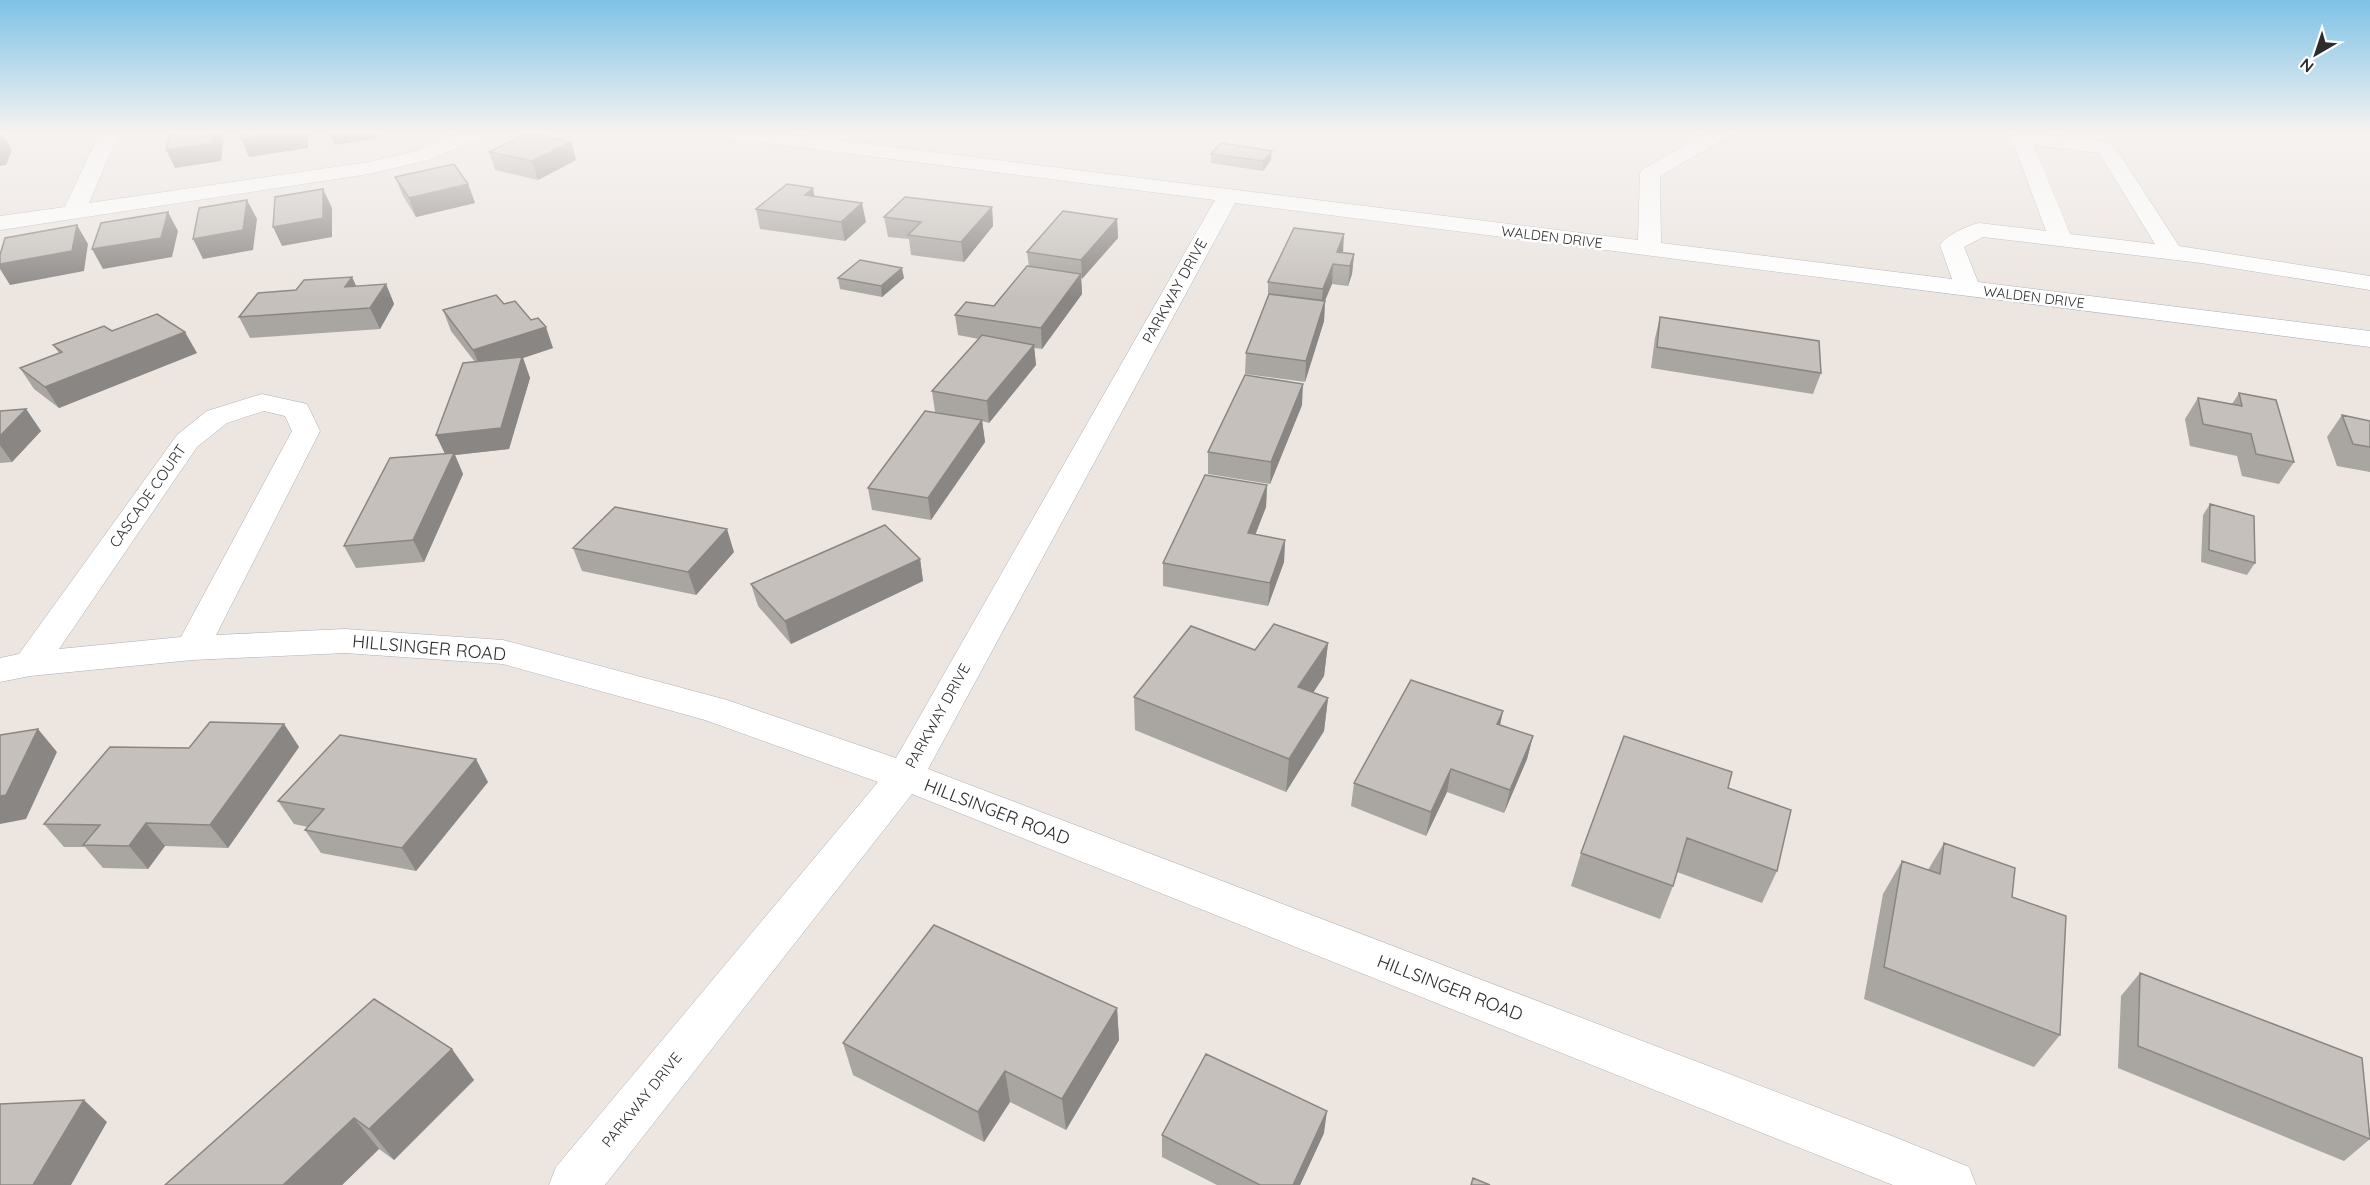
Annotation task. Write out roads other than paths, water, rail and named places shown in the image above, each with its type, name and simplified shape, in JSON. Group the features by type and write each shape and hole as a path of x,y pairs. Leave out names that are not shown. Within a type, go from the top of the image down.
{"street":[{"path":"74,212 84,188"},
{"path":"0,223 233,188"},
{"name":"WALDEN DRIVE","path":"1168,188 2370,339"},
{"path":"1649,249 1650,188"},
{"path":"2041,188 2061,240"},
{"path":"2131,188 2172,253"},
{"name":"PARKWAY DRIVE","path":"574,1185 905,776 1228,196"},
{"path":"1968,289 1952,245 1979,230 2172,253 2370,283"},
{"name":"CASCADE COURT","path":"15,667 187,441 217,417 262,402 297,410 306,431 192,648"},
{"name":"HILLSINGER ROAD","path":"15,667 192,648 345,641 503,652 714,709 905,776 1951,1185"}]}
